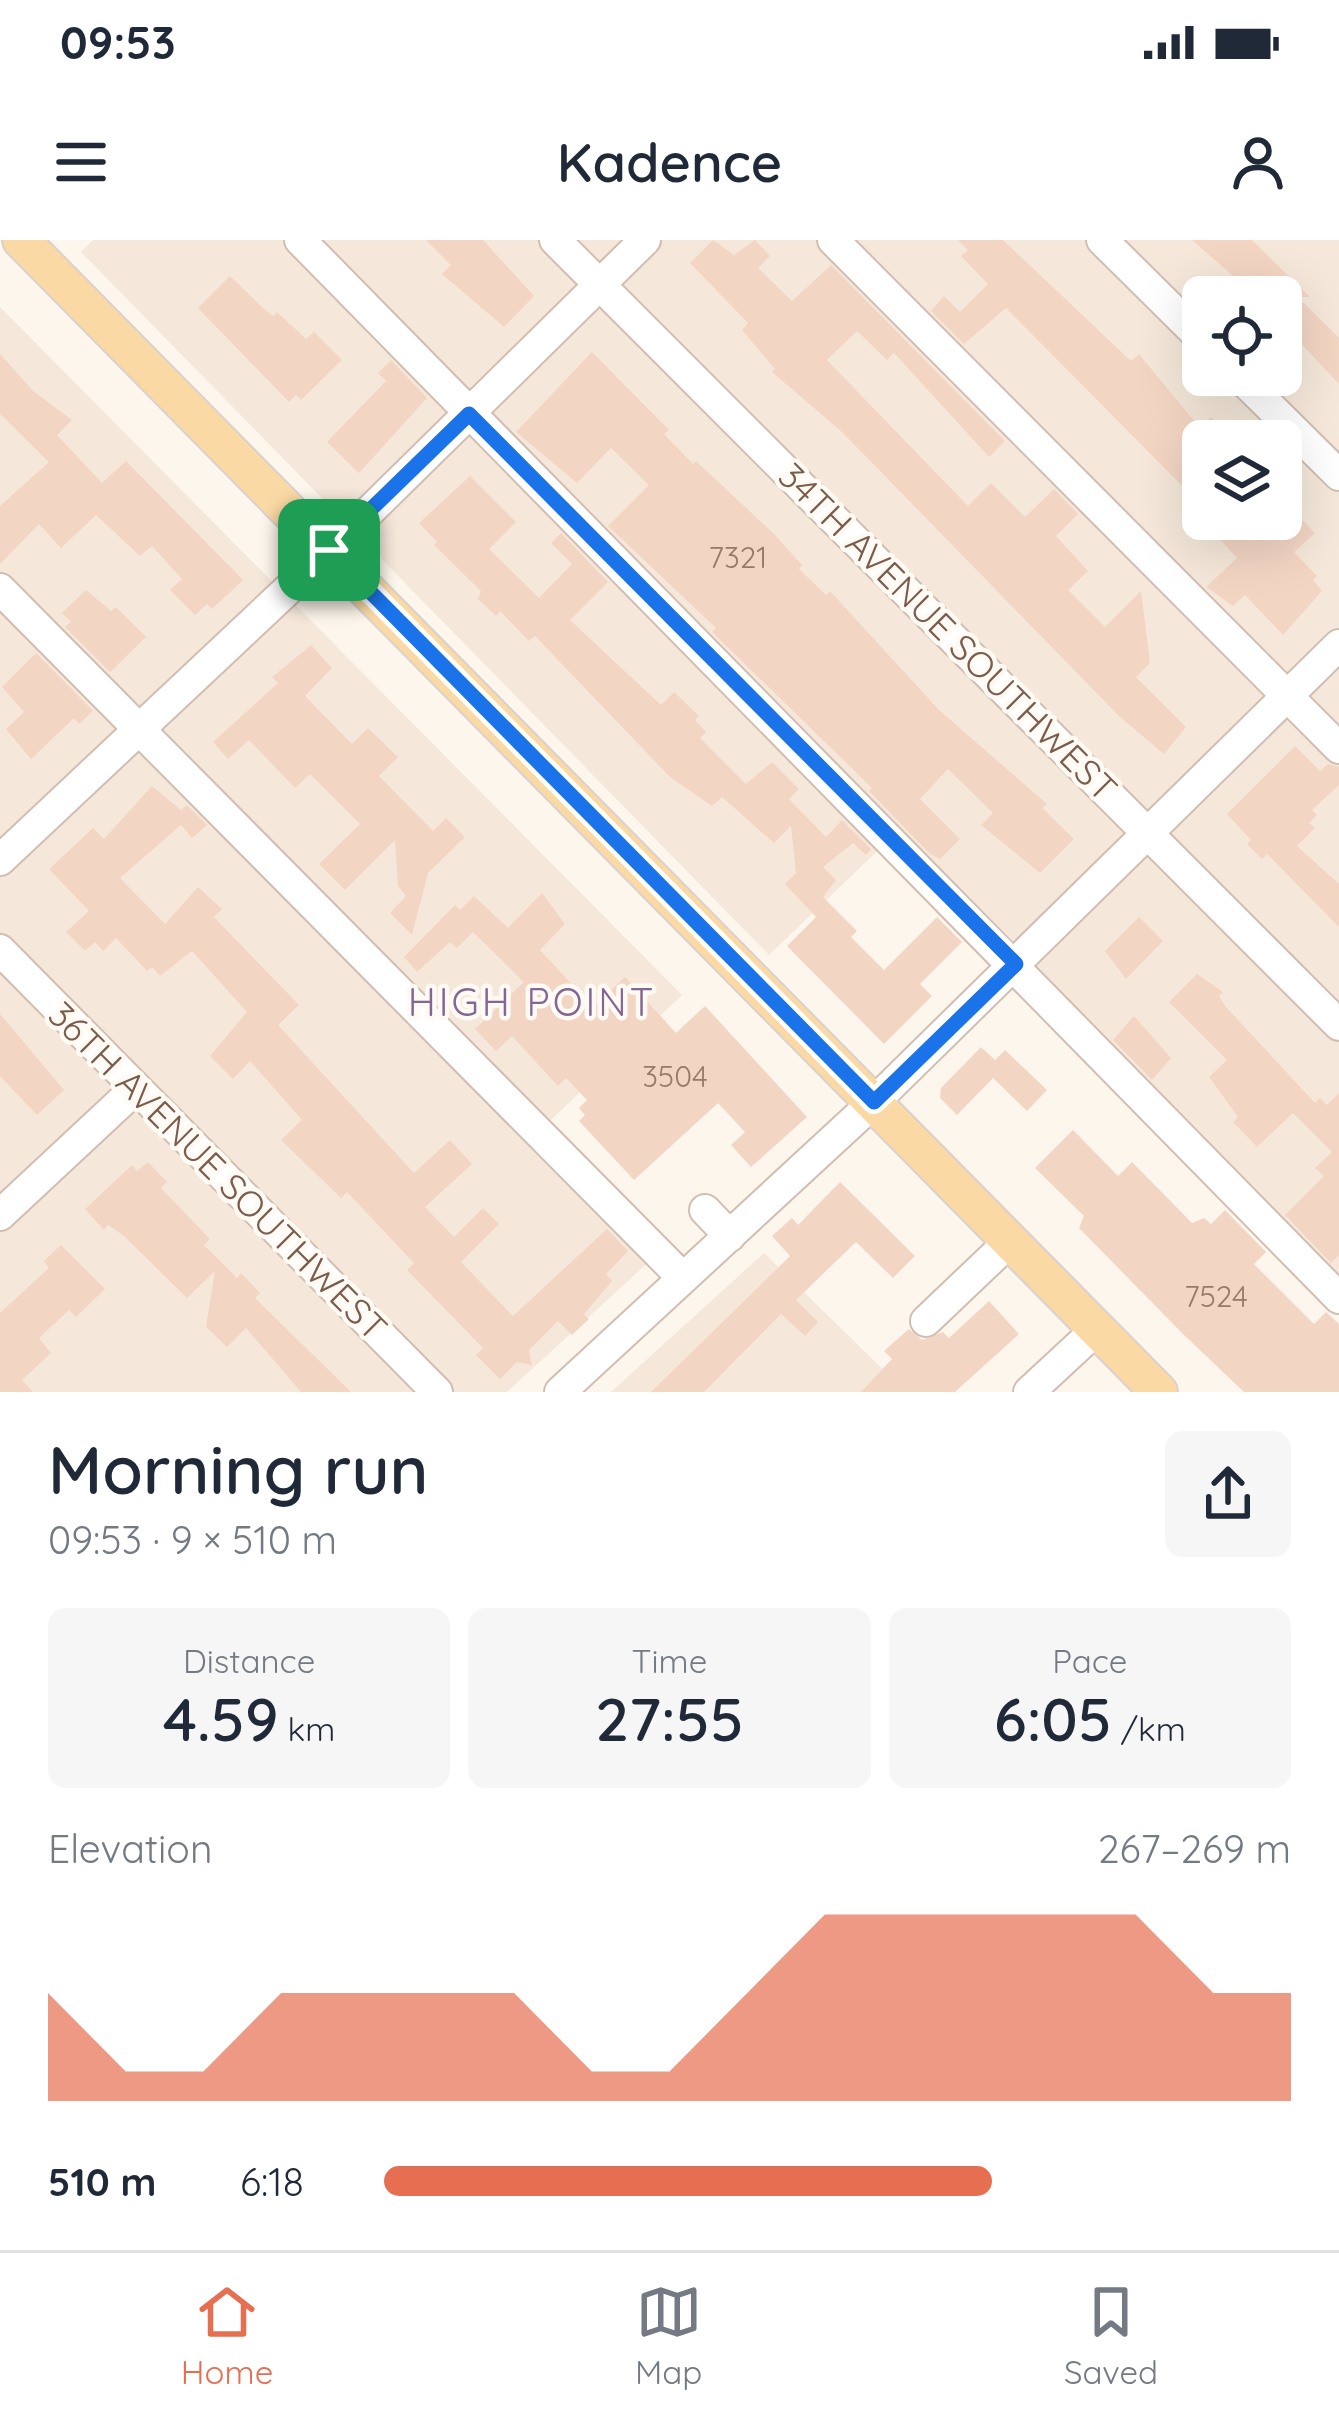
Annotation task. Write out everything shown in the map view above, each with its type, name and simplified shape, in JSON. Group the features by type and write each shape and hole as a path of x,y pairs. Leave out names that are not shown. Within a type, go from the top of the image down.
{"main road":[{"path":"30,243 1159,1392"}],"street":[{"path":"300,240 894,851 1016,964 1040,996 1339,1298"},
{"name":"34TH AVENUE SOUTHWEST","path":"555,240 1339,1025"},
{"path":"0,860 329,550 645,240"},
{"path":"833,240 1339,748"},
{"path":"1102,240 1182,319"},
{"path":"1259,396 1339,475"},
{"path":"0,590 683,1278"},
{"path":"560,1392 874,1102 1339,645"},
{"name":"36TH AVENUE SOUTHWEST","path":"0,950 437,1392"},
{"path":"0,1215 134,1090"},
{"path":"705,1210 730,1236"},
{"path":"926,1321 1010,1241"},
{"path":"1029,1392 1096,1330"}],"shaded area":[{"path":"93,240 1339,240 1339,1285 897,832 769,955 81,252"},
{"path":"0,307 682,995 531,1139 653,1258 507,1392 0,1392"},
{"path":"764,1253 906,1392 611,1392"}],"building":[{"path":"426,240 483,240 534,296 504,327 442,274 451,265"},
{"path":"713,240 734,255 755,240 770,256 758,268 792,301 831,265 1005,441 989,457 894,353 887,360 857,331 827,360 968,506 991,483 1025,517 1054,489 1078,514 1056,536 1088,571 1068,590 1105,627 1141,591 1150,663 1136,677 1186,727 1164,754 1120,717 842,432 772,372 775,369 742,330 748,323 690,263"},
{"path":"958,240 1003,240 1131,361 1139,354 1193,420 1182,420 1182,486 1006,308 964,344 931,311 944,296 960,312 988,284 961,256 968,250"},
{"path":"1192,240 1252,240 1289,276 1233,276"},
{"path":"230,276 273,316 277,312 306,339 314,332 342,360 301,400 296,395 289,402 198,308"},
{"path":"1302,303 1339,338 1339,384 1302,344"},
{"path":"592,352 669,430 664,434 693,464 696,461 774,534 802,565 799,569 826,595 830,591 939,710 1047,804 1042,808 1074,839 1040,873 981,825 993,813 948,769 920,799 960,839 940,859 930,854 869,791 872,788 712,632 716,628 608,526 649,485 611,448 577,483 516,432"},
{"path":"0,354 33,391 72,420 57,435 102,483 126,461 243,580 212,609 207,604 195,615 170,590 182,579 152,546 140,556 96,515 61,548 39,524 0,564 0,506 49,462 0,414"},
{"path":"391,360 427,398 359,473 327,442 386,381 378,373"},
{"path":"470,476 516,522 489,549 539,598 572,564 551,543 561,533 608,582 570,620 661,705 674,692 699,716 695,720 706,732 700,738 746,784 772,762 799,789 789,799 826,837 842,820 871,849 866,855 853,843 823,867 836,880 823,897 857,931 851,937 884,970 937,917 962,942 920,984 932,996 884,1044 787,946 816,917 785,884 796,873 791,826 774,843 722,797 712,806 670,777 535,636 529,641 500,611 496,616 478,599 481,591 434,545 437,542 419,523"},
{"path":"1302,520 1315,533 1294,552 1317,576 1313,580 1322,591 1283,635 1245,595 1233,606 1206,587 1237,558 1220,540 1302,540"},
{"path":"86,590 111,611 116,607 146,637 110,672 65,627 71,622 62,613"},
{"path":"311,645 332,668 305,696 352,744 368,728 398,757 379,776 433,831 446,818 465,837 428,873 412,935 390,913 406,896 398,886 395,840 345,890 319,864 360,824 310,774 295,788 249,740 228,759 213,742 278,683 272,677"},
{"path":"36,653 93,711 79,724 74,718 31,759 6,729 24,712 2,687"},
{"path":"1295,746 1320,771 1328,764 1339,767 1339,785 1312,810 1317,815 1309,823 1315,828 1297,846 1339,884 1339,927 1267,854 1262,859 1247,844 1251,840 1227,814"},
{"path":"152,786 181,810 187,805 207,825 192,838 181,825 120,878 165,924 198,887 222,909 214,917 299,1005 278,1025 414,1173 450,1140 472,1164 425,1207 454,1237 483,1208 499,1224 461,1262 513,1316 607,1229 628,1251 606,1274 612,1281 584,1314 589,1319 572,1335 558,1321 529,1350 532,1365 517,1362 500,1379 476,1355 483,1348 407,1270 414,1263 347,1192 341,1198 281,1140 302,1120 250,1061 233,1079 210,1056 247,1012 192,951 160,976 152,967 147,971 116,938 103,951 95,942 85,951 66,932 89,911 49,869 93,828 104,839"},
{"path":"542,893 565,924 540,950 593,1007 625,977 676,1033 705,1006 807,1117 751,1167 731,1145 745,1132 718,1103 634,1180 579,1121 585,1115 579,1108 587,1100 566,1078 558,1086 512,1036 496,1051 475,1029 524,982 473,932 457,948 450,942 417,972 404,957 455,905 460,910 474,896 508,928"},
{"path":"1139,917 1163,941 1126,979 1105,951"},
{"path":"1197,974 1223,992 1219,996 1226,1007 1315,1103 1320,1098 1327,1105 1339,1093 1339,1255 1331,1263 1285,1215 1324,1176 1315,1168 1332,1152 1293,1113 1257,1147 1233,1122 1238,1117 1209,1077 1227,1060 1169,1002"},
{"path":"0,1014 64,1090 37,1115 0,1076"},
{"path":"1134,1016 1171,1058 1152,1080 1113,1040"},
{"path":"981,1047 995,1060 1005,1050 1047,1090 1027,1111 993,1078 957,1115 940,1098 941,1088"},
{"path":"1073,1130 1118,1176 1132,1162 1192,1223 1204,1218 1211,1224 1225,1210 1266,1252 1254,1264 1314,1324 1326,1312 1339,1324 1339,1392 1244,1392 1183,1334 1079,1228 1084,1216 1035,1168"},
{"path":"148,1162 167,1182 161,1188 210,1239 204,1245 237,1278 241,1273 260,1293 255,1298 351,1392 301,1392 246,1328 227,1347 206,1327 215,1271 187,1298 124,1236 108,1225 104,1230 85,1209 132,1165 137,1171"},
{"path":"840,1182 915,1256 893,1278 856,1242 796,1300 818,1322 805,1336 781,1314 704,1392 651,1392 790,1256 772,1236 792,1218 798,1225"},
{"path":"61,1245 105,1289 76,1317 69,1310 39,1338 51,1353 22,1380 33,1392 0,1392 0,1313 49,1268 44,1261"},
{"path":"989,1301 1019,1334 955,1392 861,1392 892,1359 884,1351 909,1329 922,1340 943,1332 949,1338"}],"district":[{"name":"HIGH POINT","path":"532,1002"}],"route":[{"path":"469,414 1016,964 874,1102 329,550 469,414"}]}
